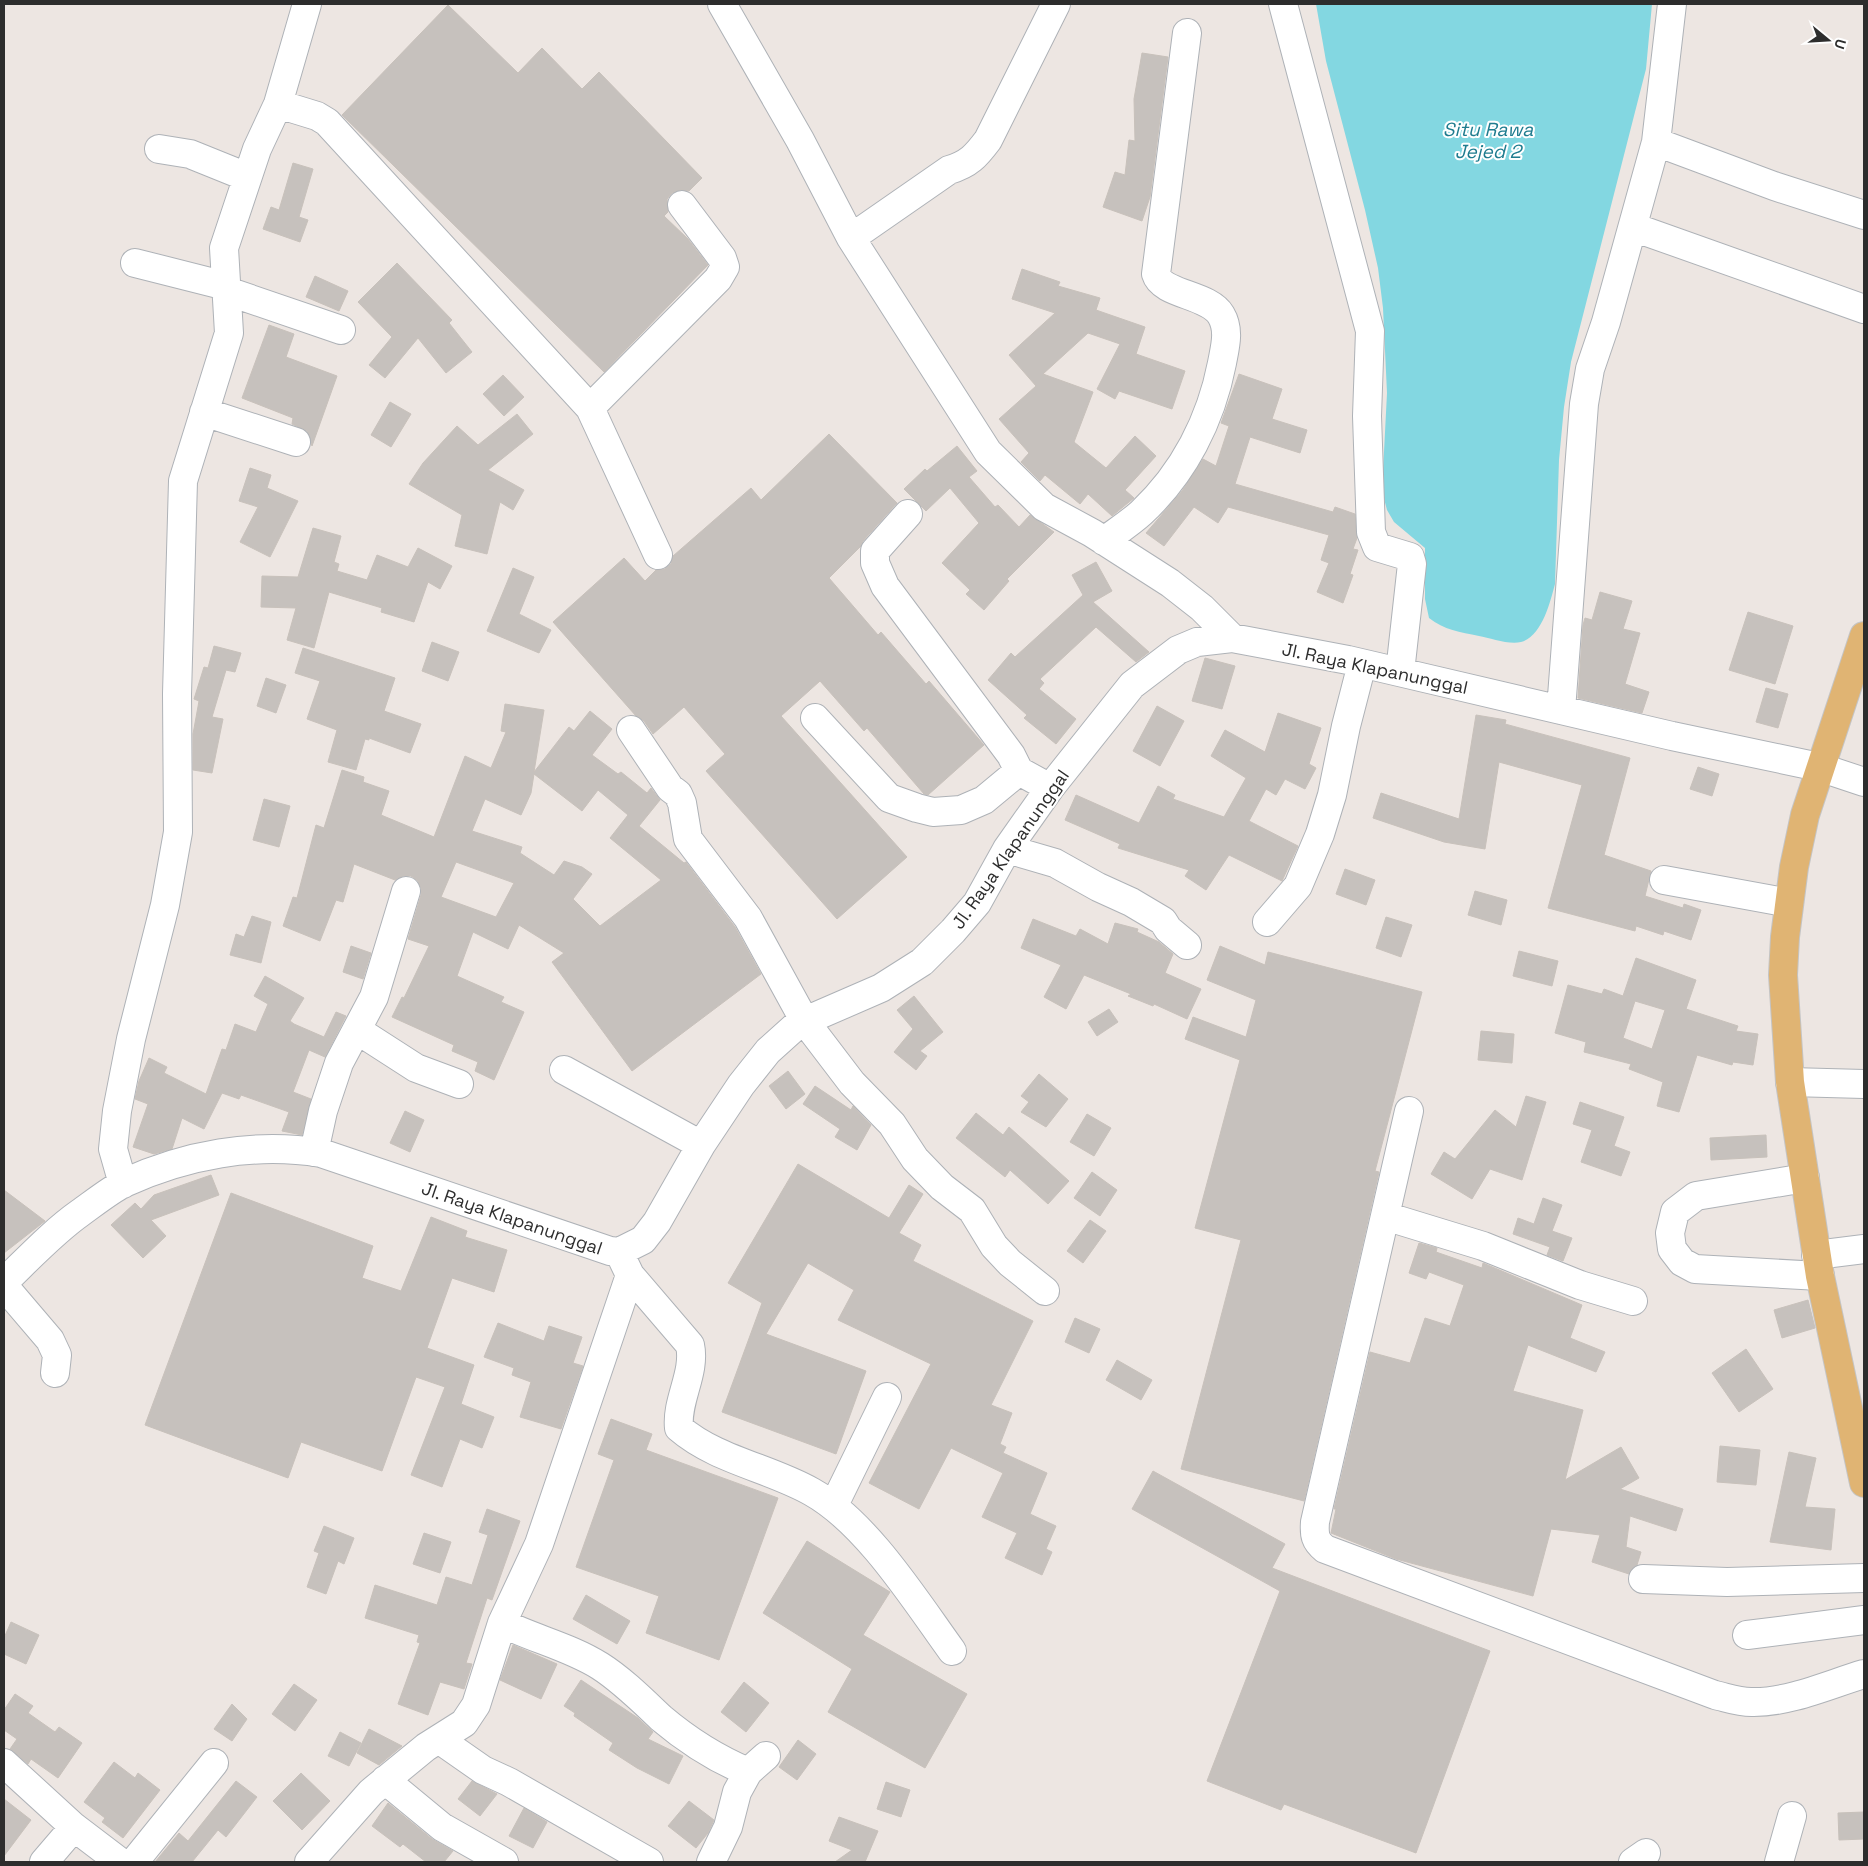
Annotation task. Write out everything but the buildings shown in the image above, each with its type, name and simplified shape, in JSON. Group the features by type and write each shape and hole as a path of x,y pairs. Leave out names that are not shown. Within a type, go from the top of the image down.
{"main road":[{"path":"1864,636 1805,814 1789,903 1783,975 1790,1082 1818,1265 1864,1483"}],"street":[{"path":"123,1184 113,1149 116,1120 131,1039 165,905 178,832 177,694 183,481 229,333 224,248 257,148 278,104 307,4"},
{"path":"722,4 800,140 851,238 988,452 1044,507 1104,541 1176,588 1202,608 1232,638"},
{"path":"851,238 949,170 965,165 977,154 988,140 1056,4"},
{"path":"1283,4 1370,331 1367,416 1371,532 1376,547 1410,557 1412,564 1400,672"},
{"path":"1561,710 1584,404 1590,370 1633,227 1656,142 1672,4"},
{"path":"1104,541 1140,514 1182,467 1205,422 1217,388 1226,344 1226,328 1218,310 1199,299 1163,284 1156,274 1187,33"},
{"path":"278,104 317,116 326,122 590,408 658,555"},
{"path":"1656,142 1774,186 1864,215"},
{"path":"159,149 190,154 247,177"},
{"path":"590,408 718,278 725,267 722,258 682,205"},
{"path":"1633,227 1864,309"},
{"path":"136,263 227,289 341,330"},
{"path":"204,412 296,442"},
{"path":"908,514 875,550 875,563 885,586 1011,755 1019,771 1050,788"},
{"name":"Jl. Raya Klapanunggal","path":"4,1282 78,1214 123,1184 162,1168 235,1150 294,1149 314,1152 625,1264 657,1222 701,1145 741,1084 768,1051 804,1020 881,988 922,962 953,932 977,903 1007,849 1050,788 1132,685 1154,666 1178,650 1197,642 1232,638 1362,664 1819,768 1864,782"},
{"path":"1268,922 1298,886 1320,834 1332,795 1346,726 1362,664"},
{"path":"815,718 889,798 925,810 933,812 961,810 984,800 1019,771"},
{"path":"631,730 670,788 678,794 688,839 748,918 804,1020 852,1083 892,1124 915,1159 942,1187 972,1210 994,1246 1010,1263 1045,1291"},
{"path":"1007,849 1055,863 1098,888 1131,902 1163,921 1168,929 1187,945"},
{"path":"1664,880 1789,903"},
{"path":"314,1152 323,1112 339,1063 374,997 406,891"},
{"path":"357,1030 416,1068 459,1084"},
{"path":"564,1070 701,1145"},
{"path":"1790,1082 1864,1084"},
{"path":"1409,1110 1315,1522 1314,1534 1318,1543 1335,1552 1716,1695 1753,1702 1786,1698 1864,1674"},
{"path":"1805,1178 1696,1196 1675,1212 1670,1233 1672,1249 1682,1262 1695,1269 1818,1265 1864,1249"},
{"path":"1385,1216 1483,1246 1580,1286 1633,1302"},
{"path":"625,1264 690,1345 692,1354 690,1366 677,1414 679,1428 700,1444 810,1491 834,1505 892,1568 952,1651"},
{"path":"309,1862 353,1811 385,1780 426,1747 440,1740 464,1723 476,1705 502,1623 539,1544 625,1264"},
{"path":"4,1286 50,1340 57,1355 55,1373"},
{"path":"834,1505 887,1398"},
{"path":"1643,1579 1728,1582 1864,1578"},
{"path":"1747,1635 1864,1620"},
{"path":"502,1623 582,1655 602,1667 663,1719 718,1759 757,1764 737,1792 728,1828 711,1862"},
{"path":"440,1740 483,1770 509,1782 649,1862"},
{"path":"4,1763 74,1827 120,1862"},
{"path":"134,1862 214,1763"},
{"path":"385,1780 442,1826 504,1862"},
{"path":"1780,1862 1792,1816"},
{"path":"44,1862 74,1827"}],"water":[{"name":"Situ Rawa Jejed 2","path":"1316,4 1652,4 1646,69 1571,362 1559,460 1555,584 1548,609 1540,626 1528,639 1521,642 1505,642 1459,632 1446,628 1429,618 1425,599 1425,548 1394,522 1387,510 1382,491 1387,393 1383,308 1378,268 1365,210 1326,61"}]}
